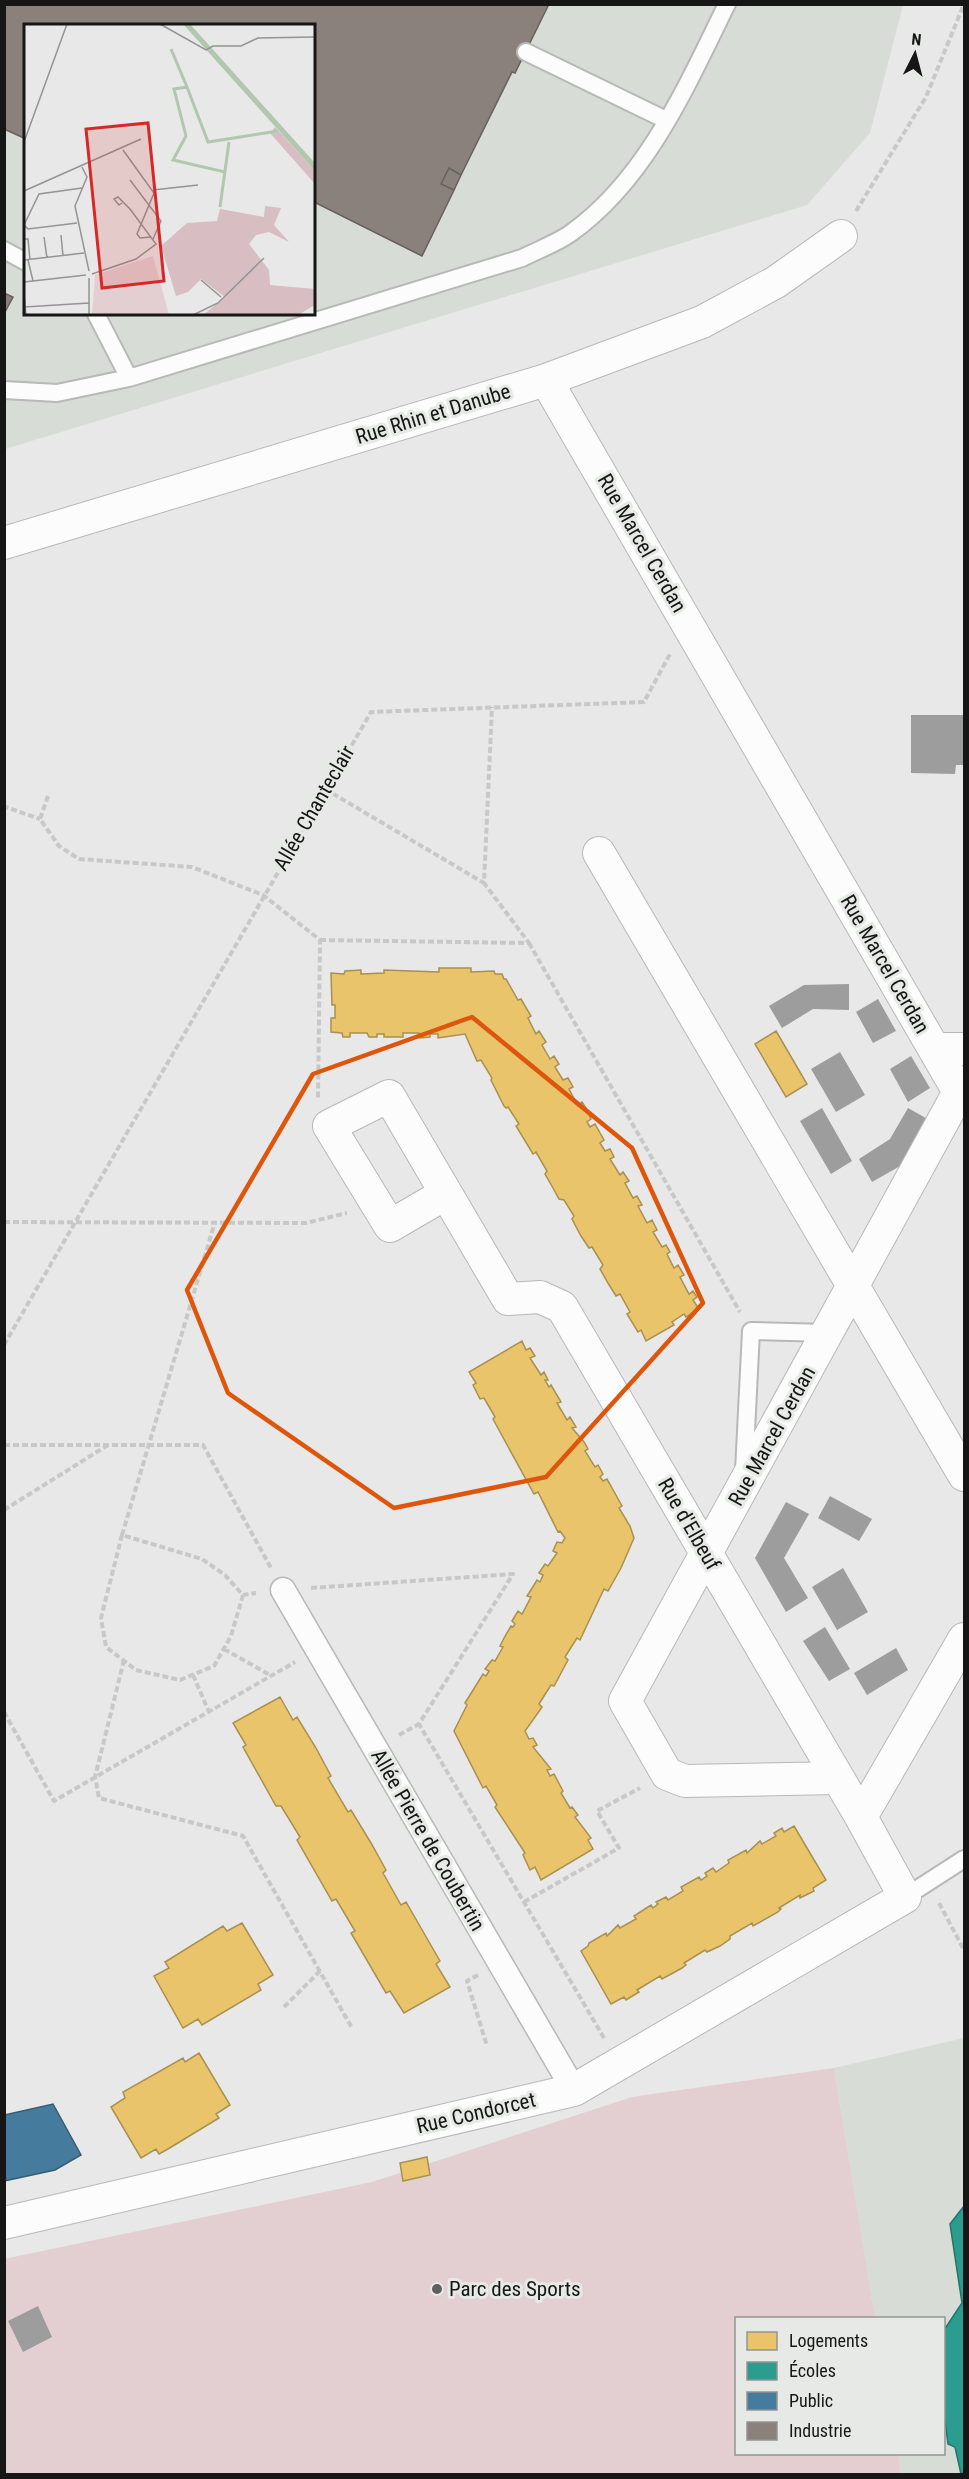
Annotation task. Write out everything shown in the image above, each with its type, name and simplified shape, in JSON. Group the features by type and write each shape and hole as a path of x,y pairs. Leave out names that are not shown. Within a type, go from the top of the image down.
{"street":[{"name":"Rue Rhin et Danube","path":"4,543 546,380 702,322 776,282 841,236"},
{"name":"Rue Marcel Cerdan","path":"546,380 959,1092 625,1701 667,1774"},
{"path":"599,853 964,1475"},
{"path":"934,1049 964,1049"},
{"path":"389,1096 445,1194 390,1226 329,1126 389,1096"},
{"name":"Rue d'Elbeuf","path":"445,1194 508,1299 540,1297 562,1307 861,1817 917,1890"},
{"name":"Allée Pierre de Coubertin","path":"283,1590 574,2090"},
{"path":"861,1817 964,1639"},
{"path":"667,1774 685,1780 838,1778"},
{"name":"Rue Condorcet","path":"4,2223 574,2090 917,1890"}],"lane":[{"path":"4,390 57,393 129,378 522,258 570,234 609,200 645,158 727,4"},
{"path":"526,52 666,120"},
{"path":"4,250 24,261"},
{"path":"97,315 129,378"},
{"path":"743,1488 751,1331 828,1333"},
{"path":"917,1890 964,1859"}],"path":[{"path":"841,236 926,97 964,4"},
{"name":"Allée Chanteclair","path":"4,1345 371,712 644,702 688,622"},
{"path":"484,883 492,707"},
{"path":"325,789 484,883 528,943 751,1331"},
{"path":"40,819 48,796"},
{"path":"4,810 6,807 40,819 59,846 79,859 192,867 263,895 320,940 528,943"},
{"path":"320,940 318,1107 329,1126"},
{"path":"4,1221 306,1223 360,1210 375,1203"},
{"path":"215,1222 122,1535 101,1618 106,1647 136,1670 180,1680 214,1666 231,1636 243,1595"},
{"path":"4,1510 108,1444"},
{"path":"4,1445 203,1444 283,1590"},
{"path":"122,1535 202,1559 225,1575 243,1595"},
{"path":"243,1595 283,1590 513,1574 419,1724 619,2063"},
{"path":"224,1648 271,1676"},
{"path":"4,1712 54,1801 316,1649"},
{"path":"124,1660 95,1777 99,1798 243,1836 352,2028"},
{"path":"193,1675 209,1712"},
{"path":"524,1902 619,1848 597,1811 667,1774"},
{"path":"917,1890 964,1950"},
{"path":"487,2046 467,1981 500,1965"},
{"path":"284,2007 320,1971"}],"highlighted area":[{"path":"472,1017 632,1148 703,1303 546,1477 394,1508 228,1393 187,1290 313,1074"}],"shaded area":[{"path":"5,5 903,5 870,133 807,205 5,449"},
{"path":"964,2038 964,2474 901,2474 898,2455 945,2455 945,2317 875,2317 834,2068"},
{"name":"Parc des Sports","path":"834,2068 875,2317 735,2317 735,2455 898,2455 901,2474 5,2474 4,2259 372,2182 632,2097"}],"building: Logements":[{"path":"439,968 471,968 471,972 494,971 495,974 502,974 506,979 518,1000 521,999 531,1016 528,1018 536,1034 539,1031 546,1042 542,1045 550,1059 554,1056 559,1064 555,1067 563,1080 568,1078 573,1087 569,1089 578,1106 582,1102 586,1108 591,1119 587,1122 590,1127 595,1124 604,1140 600,1143 605,1151 610,1149 614,1157 610,1159 620,1175 623,1172 629,1181 625,1183 633,1198 637,1196 642,1205 638,1206 647,1223 652,1220 657,1230 653,1232 662,1247 666,1245 670,1252 667,1254 674,1268 678,1265 684,1275 680,1277 689,1294 693,1291 697,1297 693,1300 699,1309 686,1317 684,1314 672,1322 674,1325 646,1341 641,1330 638,1332 627,1314 630,1312 620,1294 616,1296 608,1283 600,1269 603,1265 592,1247 589,1248 581,1236 572,1219 574,1216 564,1200 559,1199 545,1174 547,1171 536,1152 533,1154 516,1126 519,1124 508,1107 504,1106 481,1060 477,1061 465,1034 438,1038 438,1034 430,1034 430,1037 420,1038 419,1033 403,1033 403,1037 384,1037 384,1034 377,1034 377,1037 369,1037 367,1033 350,1033 350,1037 343,1037 342,1033 331,1032 331,1018 335,1018 335,1005 332,1005 331,973 344,974 345,971 361,970 361,974 384,973 384,970 439,972"},
{"path":"776,1031 807,1084 786,1097 755,1044"},
{"path":"522,1341 526,1350 530,1348 535,1356 530,1358 541,1375 544,1372 548,1380 545,1380 549,1387 551,1385 561,1402 557,1403 567,1420 570,1417 576,1427 572,1428 588,1449 585,1451 595,1467 598,1465 603,1474 600,1477 603,1481 607,1479 622,1506 619,1508 634,1538 621,1568 608,1591 604,1589 580,1640 577,1638 565,1657 568,1660 554,1686 551,1685 539,1704 542,1707 525,1731 529,1739 533,1738 537,1745 533,1747 551,1769 547,1770 550,1776 554,1774 570,1808 572,1807 578,1815 575,1817 591,1838 588,1840 593,1849 541,1880 535,1867 530,1870 523,1855 525,1853 495,1807 497,1805 486,1786 483,1788 454,1731 467,1705 465,1703 483,1674 486,1676 489,1671 485,1669 492,1660 495,1661 503,1647 500,1646 504,1638 511,1626 515,1624 512,1621 518,1611 522,1614 531,1597 527,1596 537,1580 540,1582 543,1575 539,1573 545,1564 548,1566 557,1553 553,1551 557,1542 562,1543 565,1538 560,1531 558,1532 538,1492 534,1494 493,1419 495,1417 484,1398 480,1399 473,1385 476,1383 469,1372"},
{"path":"280,1697 293,1720 297,1717 316,1748 331,1776 328,1778 348,1812 351,1810 371,1843 386,1870 383,1873 401,1905 406,1902 440,1961 436,1964 450,1987 404,2013 390,1991 386,1993 351,1933 355,1931 336,1899 332,1901 297,1840 300,1837 281,1806 276,1806 243,1747 246,1745 233,1723"},
{"path":"794,1826 826,1880 813,1888 814,1891 800,1898 800,1895 779,1908 781,1909 778,1912 730,1936 730,1939 720,1946 707,1952 705,1950 684,1963 686,1965 682,1968 662,1979 660,1976 637,1990 639,1992 626,2000 624,1997 611,2004 581,1951 589,1943 606,1933 607,1936 618,1925 620,1928 636,1919 634,1916 651,1905 653,1908 658,1904 656,1902 666,1897 668,1900 683,1891 681,1887 699,1877 701,1880 707,1876 705,1873 713,1868 716,1872 729,1863 728,1860 746,1850 747,1853 760,1841 762,1844 776,1836 774,1833 782,1828 784,1832"},
{"path":"242,1923 273,1975 258,1984 261,1990 202,2025 198,2019 183,2028 154,1976 169,1968 165,1962 223,1926 227,1931"},
{"path":"199,2053 230,2105 216,2114 219,2118 168,2149 159,2154 156,2149 141,2158 111,2107 125,2098 123,2092 183,2058 185,2062"},
{"path":"427,2157 430,2175 403,2181 400,2163"}],"building: Écoles":[{"path":"964,2206 964,2474 961,2474 955,2447 948,2444 945,2421 945,2328 962,2303 950,2224"}],"building: Public":[{"path":"53,2104 81,2155 55,2170 4,2181 4,2115"}],"building: Industrie":[{"path":"4,4 549,4 461,175 449,168 441,184 454,190 422,256 315,202 315,24 24,24 24,138 4,129"},
{"path":"449,168 461,175 454,190 441,184"},
{"path":"4,293 13,297 4,314"}],"building: Autres":[{"path":"911,715 964,715 964,765 956,765 955,774 911,773"},
{"path":"849,984 849,1010 813,1009 782,1028 769,1006 804,985"},
{"path":"878,999 896,1031 873,1043 856,1012"},
{"path":"840,1052 865,1095 836,1112 811,1069"},
{"path":"911,1056 930,1088 908,1102 890,1069"},
{"path":"822,1108 852,1161 831,1174 800,1121"},
{"path":"908,1108 931,1121 909,1161 872,1182 859,1159 890,1139"},
{"path":"830,1496 872,1519 859,1541 818,1518"},
{"path":"786,1502 809,1514 784,1558 808,1598 786,1612 755,1558"},
{"path":"843,1568 868,1612 837,1630 812,1587"},
{"path":"825,1627 850,1669 829,1681 803,1641"},
{"path":"896,1648 908,1670 867,1695 854,1673"},
{"path":"38,2306 52,2337 23,2352 8,2321"}],"place":[{"name":"Parc des Sports","path":"437,2289"}]}
